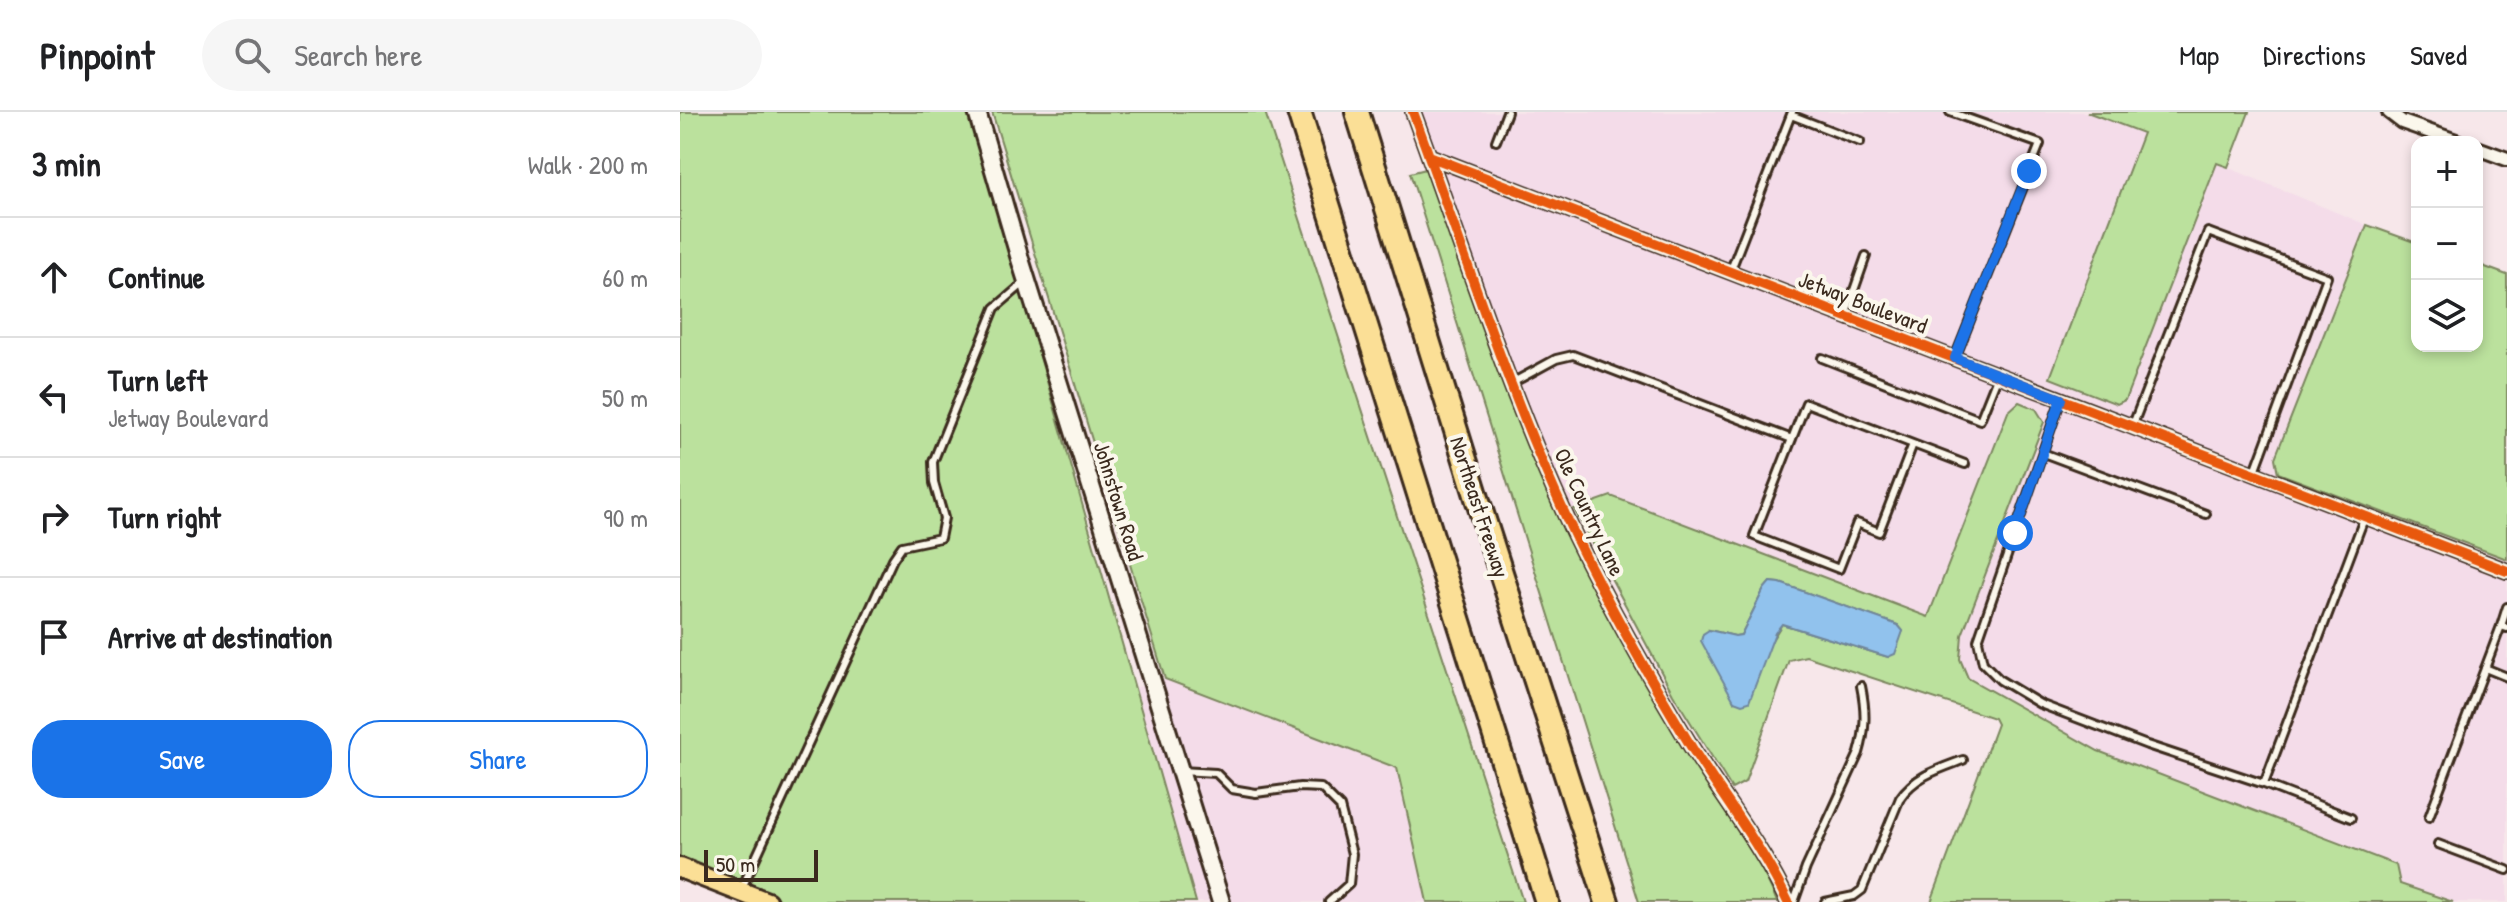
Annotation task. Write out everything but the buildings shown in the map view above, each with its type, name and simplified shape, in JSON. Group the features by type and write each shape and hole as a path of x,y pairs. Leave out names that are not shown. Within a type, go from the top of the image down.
{"highway":[{"path":"1299,112 1547,902"},
{"name":"Northeast Freeway","path":"1357,112 1607,902"}],"main road":[{"name":"Johnstown Road","path":"977,112 1221,902"},
{"path":"680,868 767,902"}],"street":[{"name":"Ole Country Lane","path":"1413,112 1512,383 1575,535 1620,623 1693,748 1774,874 1788,902"},
{"path":"2389,112 2402,122 2442,136"},
{"path":"2483,150 2507,159"},
{"name":"Jetway Boulevard","path":"1429,156 2507,571"}],"lane":[{"path":"1496,141 1507,112"},
{"path":"1950,112 2040,144 1955,358"},
{"path":"1730,272 1792,113 1860,142"},
{"path":"2132,427 2208,232 2327,277 2254,474"},
{"path":"1845,316 1866,256"},
{"path":"740,891 893,559 902,546 940,538 944,518 934,483 933,462 995,308 1027,280"},
{"path":"1512,383 1556,359 1573,355 1792,439"},
{"path":"1822,358 1980,420 1998,375"},
{"path":"2061,399 1978,640 1983,663 2000,680 2040,704 2351,818"},
{"path":"1913,444 1879,532 1857,523 1839,569 1754,536 1806,403 1913,444 1965,464"},
{"path":"2043,453 2206,514"},
{"path":"2264,784 2365,516"},
{"path":"2429,817 2485,668 2504,627 2507,607"},
{"path":"2485,668 2507,677"},
{"path":"1794,902 1865,734 1866,707 1861,686"},
{"path":"1825,902 1854,896 1862,890 1900,798 1909,786 1930,773 1963,760"},
{"path":"1180,771 1216,773 1232,789 1256,793 1300,787 1321,788 1340,807 1352,854 1349,884 1329,902"},
{"path":"2438,844 2507,870"}],"shaded area":[{"path":"1405,112 2087,112 2143,133 2050,377 2117,404 2125,399 2217,163 2367,225 2275,458 2279,473 2507,559 2507,902 2453,902 2400,884 2098,751 1968,678 1960,659 1962,635 2044,423 2019,402 2007,412 1928,617 1611,496 1559,515 1501,374"},
{"path":"1165,679 1398,768 1427,902 1196,902 1135,688"}],"green space":[{"path":"680,112 970,112 1196,902 785,902 680,861"},
{"path":"992,112 1265,112 1523,902 1427,902 1397,768 1165,679"},
{"path":"2087,112 2249,112 2228,167 2217,163 2125,400 2117,404 2050,378 2143,133"},
{"path":"1426,169 1513,403 1588,574 1651,691 1756,860 1777,902 1639,902 1410,173"},
{"path":"2367,225 2411,241 2411,352 2483,352 2483,266 2507,275 2507,559 2278,473 2275,458"},
{"path":"2019,402 2036,409 2044,422 1962,635 1960,659 1968,678 2098,751 2396,865 2400,884 2453,902 1931,902 1997,724 1994,718 1806,656 1789,660 1745,782 1732,789 1673,694 1574,509 1611,496 1928,617 2008,412","holes":["1770,582 1898,625 1903,631 1888,657 1782,624 1734,701 1709,630 1741,635 1764,589"]}],"water":[{"path":"1770,582 1898,625 1903,631 1895,654 1888,657 1782,624 1775,633 1749,702 1742,704 1734,701 1701,641 1703,634 1709,630 1741,635"}],"cycle path":[{"path":"1413,112 1509,379 1575,536 1661,696 1755,843 1788,902"},
{"path":"1429,156 2507,571"}],"route":[{"path":"2015,533 2061,399 1955,358 2029,171"}]}
